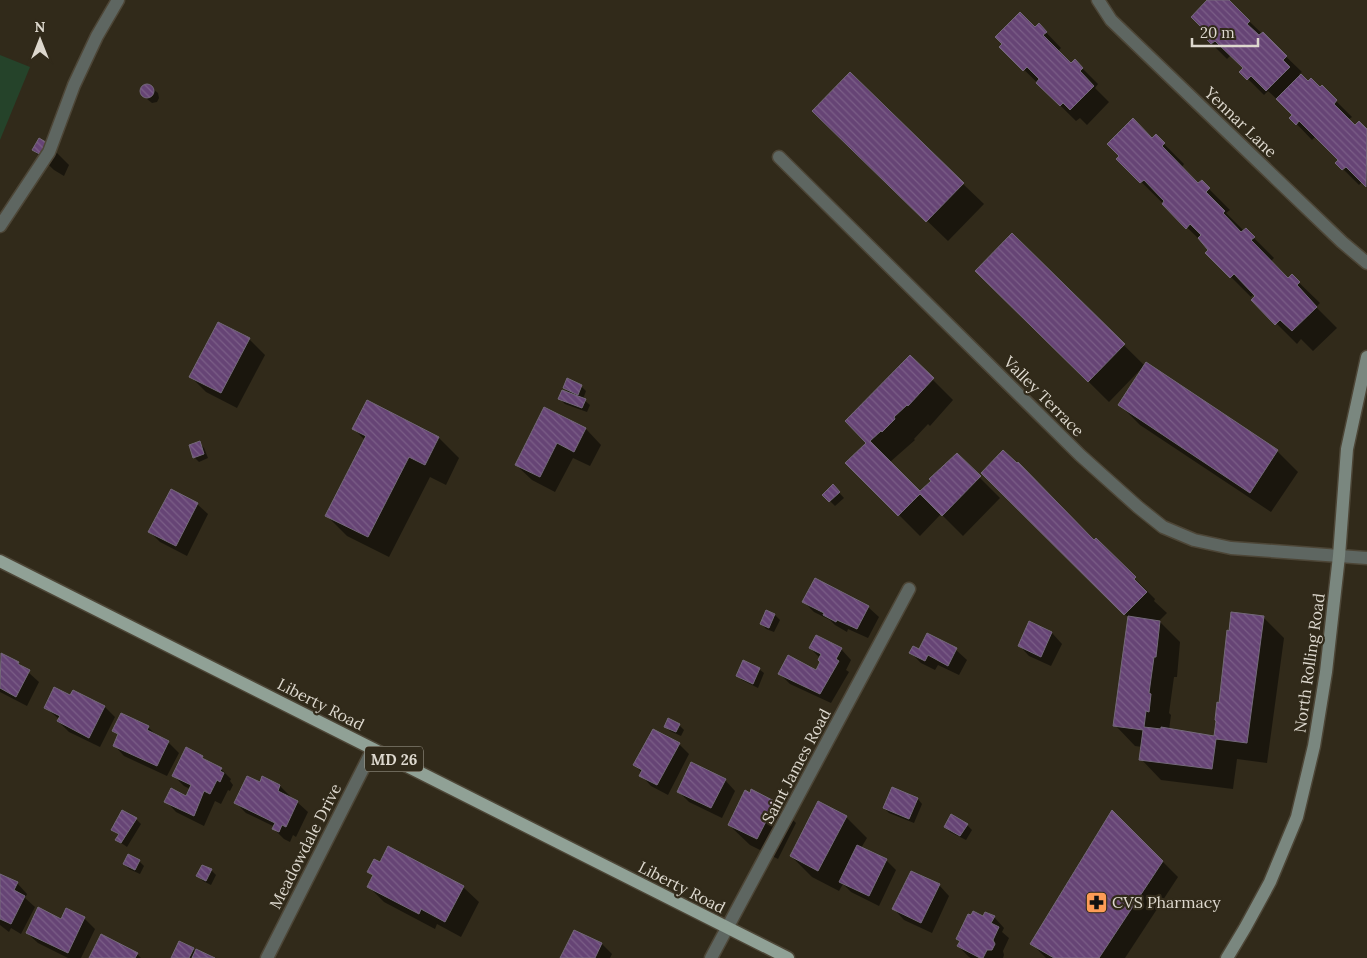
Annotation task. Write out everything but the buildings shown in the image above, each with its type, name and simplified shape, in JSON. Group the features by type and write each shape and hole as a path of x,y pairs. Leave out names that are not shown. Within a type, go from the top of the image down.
{"main road":[{"name":"Liberty Road","path":"0,561 788,958"}],"street":[{"path":"0,226 49,152 74,85 118,0"},
{"name":"Yennar Lane","path":"1098,0 1111,20 1342,242 1367,263"},
{"name":"Valley Terrace","path":"779,157 1080,455 1138,507 1164,527 1194,540 1231,548 1367,558"},
{"name":"North Rolling Road","path":"1227,958 1270,882 1297,817 1314,746 1326,672 1339,556 1347,449 1367,356"},
{"name":"Saint James Road","path":"711,958 909,589"},
{"name":"Meadowdale Drive","path":"267,958 373,749"}],"green space":[{"path":"0,55 30,67 0,140"}],"place":[{"name":"CVS Pharmacy","path":"1096,902"}]}
